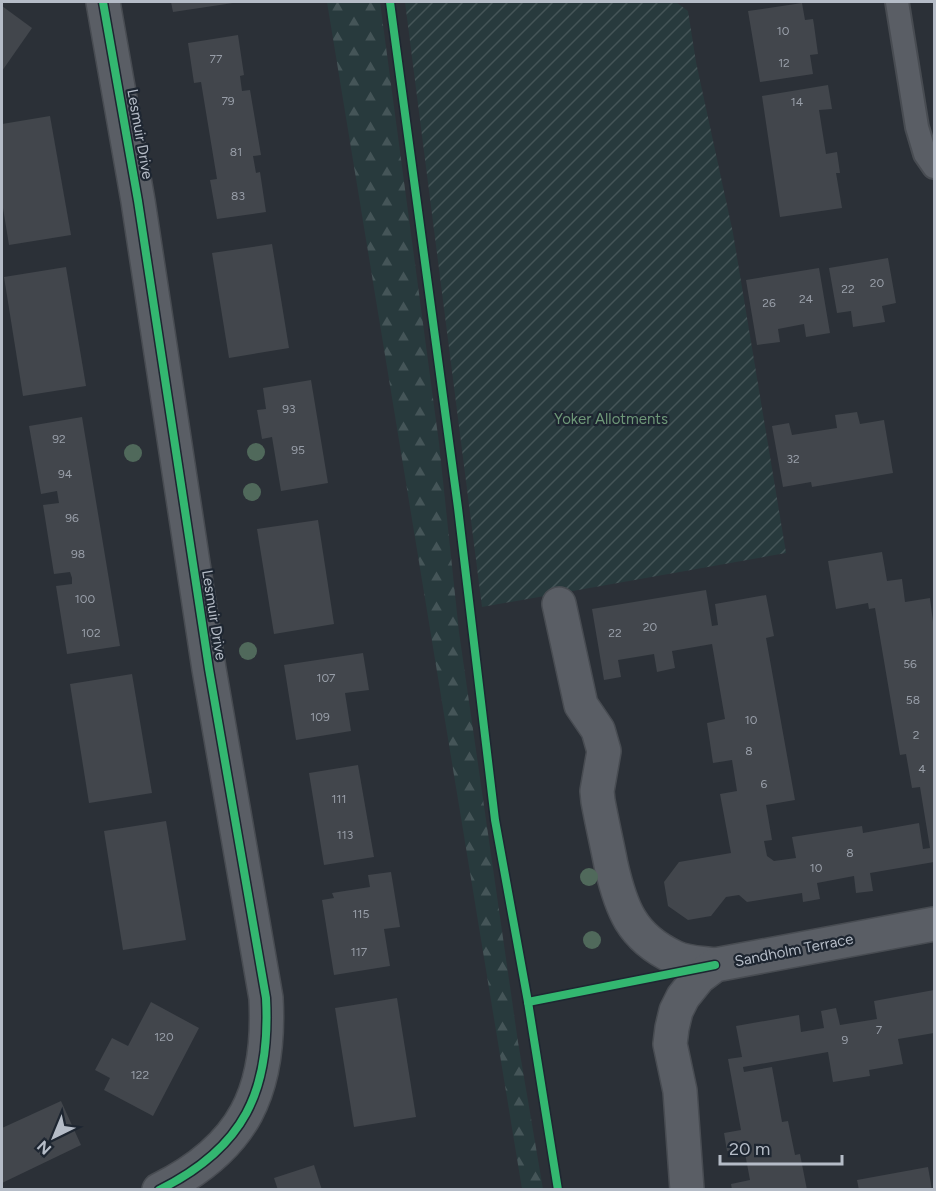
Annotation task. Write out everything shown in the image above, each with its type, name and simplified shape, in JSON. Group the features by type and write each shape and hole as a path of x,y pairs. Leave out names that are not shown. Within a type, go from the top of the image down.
{"street":[{"name":"Lesmuir Drive","path":"103,2 138,201 209,669 266,998 267,1028 264,1065 256,1091 243,1119 197,1180 159,1190"},
{"path":"559,604 581,705 598,730 604,751 597,791 618,898 634,928 658,949 675,958 715,965"},
{"name":"Sandholm Terrace","path":"687,1190 680,1091 670,1044 676,1011 683,997 699,977 715,965 934,924"}],"lane":[{"path":"897,2 917,127 925,154 934,167"}],"green space":[{"path":"327,2 380,2 439,443 459,632 518,1042 543,1189 522,1189"},
{"name":"Yoker Allotments","path":"405,2 676,2 688,11 696,62 733,233 786,553 482,607"}],"building":[{"path":"171,2 233,2 233,3 173,12"},
{"path":"802,3 805,20 813,19 814,25 818,54 810,55 813,74 760,82 748,11"},
{"path":"2,6 32,28 2,71"},
{"path":"238,35 244,75 240,76 242,91 250,90 261,155 253,156 256,173 260,172 266,212 217,219 210,180 217,179 201,82 194,83 188,43"},
{"path":"828,85 832,109 819,110 826,154 837,152 840,173 836,173 842,208 780,217 762,96"},
{"path":"50,116 71,235 9,245 2,202 2,124"},
{"path":"272,244 289,348 229,358 212,253"},
{"path":"888,258 896,303 882,306 885,322 853,327 851,311 837,313 829,268"},
{"path":"66,267 86,386 23,396 4,277"},
{"path":"819,268 830,333 806,337 804,324 778,329 780,342 757,345 746,280"},
{"path":"311,380 328,483 281,491 272,437 262,439 257,410 266,409 263,388"},
{"path":"857,412 860,424 884,420 893,473 812,487 811,482 783,487 772,426 789,423 792,435 837,428 835,415"},
{"path":"82,417 120,646 67,654 56,586 72,584 72,578 70,572 54,574 43,505 59,503 57,491 41,494 29,426"},
{"path":"318,520 334,624 274,634 257,529"},
{"path":"882,552 887,581 902,579 905,602 930,598 934,630 934,862 870,873 873,891 856,893 854,876 817,883 820,899 803,902 802,893 747,902 739,895 726,897 711,916 688,920 668,906 664,882 679,862 731,853 720,794 737,791 732,760 713,763 707,723 725,719 712,644 672,651 675,668 657,672 654,654 618,660 621,677 604,680 592,609 706,590 712,626 718,625 715,604 766,595 774,636 766,638 795,800 766,805 772,840 764,841 767,856 774,861 796,858 792,837 862,826 863,833 919,823 923,849 930,848 920,787 912,788 906,754 900,755 875,608 869,609 868,603 836,609 828,561"},
{"path":"363,653 369,690 345,693 351,731 296,740 284,665"},
{"path":"132,674 152,793 89,803 70,684"},
{"path":"358,765 374,857 324,865 309,773"},
{"path":"166,821 186,940 123,950 104,831"},
{"path":"391,872 400,927 384,929 390,966 334,975 322,900 334,898 332,893 370,887 368,875"},
{"path":"934,990 934,1033 898,1039 903,1064 869,1070 870,1076 833,1082 828,1052 743,1067 744,1072 772,1067 782,1122 788,1121 795,1155 800,1154 807,1190 732,1190 731,1184 750,1180 744,1148 727,1151 724,1133 741,1130 728,1059 742,1057 736,1026 799,1015 801,1032 824,1028 821,1011 836,1008 840,1025 877,1019 874,1001"},
{"path":"397,998 416,1117 354,1127 335,1008"},
{"path":"151,1002 199,1028 153,1116 104,1090 110,1078 95,1070 112,1038 128,1046"},
{"path":"61,1101 81,1145 2,1183 2,1128"},
{"path":"314,1165 322,1190 278,1190 274,1178"},
{"path":"928,1167 932,1190 859,1190 857,1180"}],"cycle path":[{"path":"103,2 138,201 209,669 266,998 263,1061 257,1089 246,1113 232,1135 212,1155 188,1174 159,1190"},
{"path":"390,2 458,508 495,820 528,1002 558,1190"},
{"path":"528,1002 715,965"}]}
